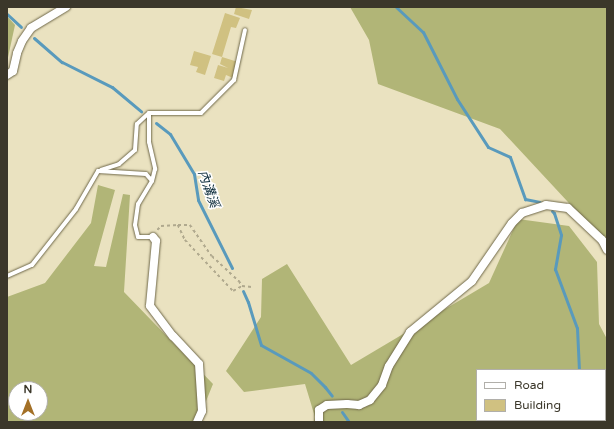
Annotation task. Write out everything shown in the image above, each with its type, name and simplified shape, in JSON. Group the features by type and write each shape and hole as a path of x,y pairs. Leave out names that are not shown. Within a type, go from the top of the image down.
{"street":[{"path":"7,75 13,71 17,53 22,41 31,28 66,7"},
{"path":"319,422 319,410 327,405 360,405 370,400 382,385 389,366 410,332 472,281 512,223 522,213 546,205 568,208 602,240 607,250"},
{"path":"153,237 156,241 150,306 173,336 200,364 202,411 197,422"}],"lane":[{"path":"7,276 32,265 76,209 98,171 119,164 135,150 137,124 149,113 201,113 234,80 245,30"},
{"path":"149,113 149,142 155,169 152,181 138,204 135,225 138,237 153,237"},
{"path":"98,171 146,174 152,181"}],"path":[{"path":"178,225 185,240 233,291 242,286 252,287"},
{"path":"153,237 160,226 190,226 212,256 239,281 242,286"}],"green space":[{"path":"350,7 607,7 607,244 500,129 378,84 369,40"},
{"path":"7,16 15,25 7,62"},
{"path":"98,185 115,190 94,266 106,267 123,194 130,195 124,292 213,384 202,411 192,422 7,422 7,297 45,283 91,223"},
{"path":"518,219 569,226 597,262 599,324 607,339 607,422 314,422 315,417 305,384 244,392 226,371 261,317 262,279 287,264 351,365 489,283"}],"building":[{"path":"236,7 252,10 249,19 234,14"},
{"path":"225,13 240,18 236,28 231,27 222,57 212,54"},
{"path":"194,51 211,56 205,75 196,72 198,67 190,65"},
{"path":"222,57 238,62 233,78 226,75 224,81 214,78 218,65 228,68 220,64"}],"waterway":[{"path":"396,7 423,32 457,99 488,147 510,157 525,199 540,202"},
{"name":"內溝溪","path":"7,14 21,27"},
{"name":"內溝溪","path":"34,38 62,62 112,87 141,111"},
{"name":"內溝溪","path":"156,123 170,134 194,174 198,200 232,268"},
{"path":"552,211 561,235 555,269 577,328 579,369"},
{"name":"內溝溪","path":"243,291 248,302 261,345 311,373 332,396"},
{"name":"內溝溪","path":"342,412 349,422"}]}
